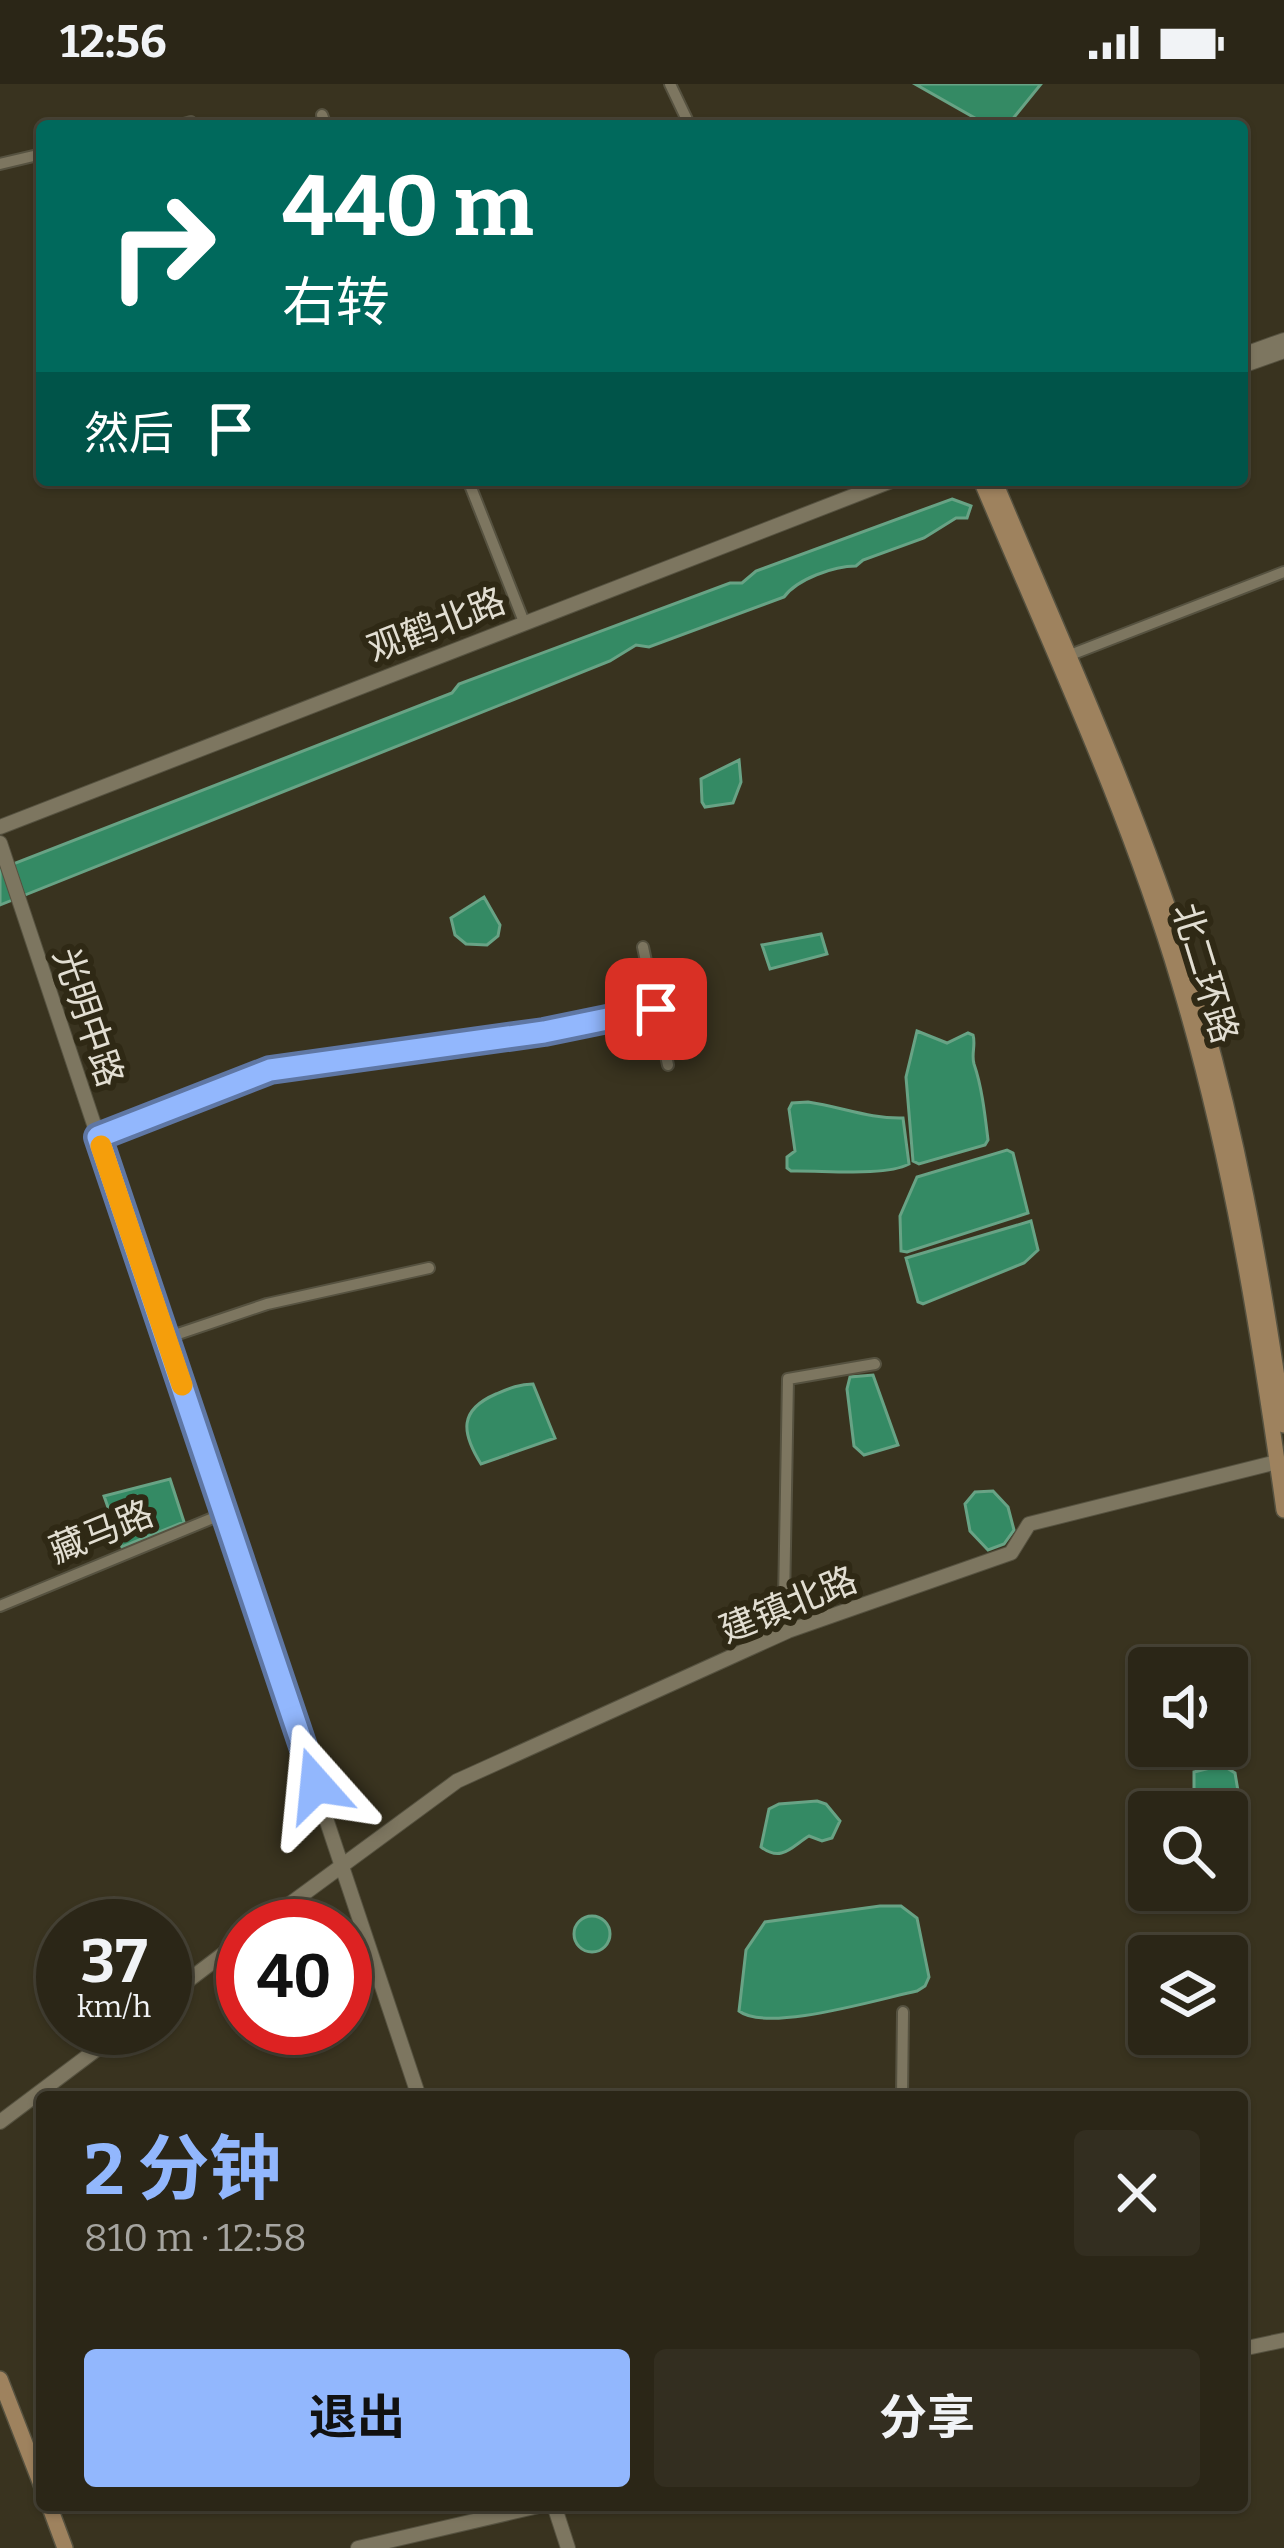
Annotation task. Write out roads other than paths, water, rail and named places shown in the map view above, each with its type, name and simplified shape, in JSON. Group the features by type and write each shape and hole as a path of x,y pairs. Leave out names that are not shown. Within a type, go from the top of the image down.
{"main road":[{"name":"北二环路","path":"983,486 1157,876 1222,1085 1259,1257 1284,1425"},
{"name":"北二环路","path":"996,486 1145,882 1210,1090 1248,1262 1284,1510"},
{"path":"0,2378 36,2471"},
{"path":"51,2511 65,2548"}],"street":[{"path":"670,84 687,120"},
{"path":"0,164 36,155"},
{"path":"1248,353 1284,340"},
{"path":"1248,364 1284,351"},
{"path":"470,486 524,622"},
{"name":"观鹤北路","path":"0,826 861,486"},
{"path":"1061,658 1284,572"},
{"name":"光明中路","path":"0,843 417,2091"},
{"path":"643,947 668,1065"},
{"path":"98,1137 270,1070 544,1032 656,1009"},
{"path":"166,1338 267,1304 429,1268"},
{"path":"788,1631 784,1602 788,1379 875,1364"},
{"name":"建镇北路","path":"296,1899 457,1781 788,1631 1011,1552 1029,1524 1277,1462"},
{"name":"藏马路","path":"0,1606 225,1513"},
{"path":"192,1978 216,1959"},
{"path":"902,2091 903,2012"},
{"path":"41,2091 89,2055"},
{"path":"0,2122 36,2095"},
{"path":"1248,2348 1284,2340"},
{"path":"358,2548 517,2511"},
{"path":"556,2511 568,2548"}]}
